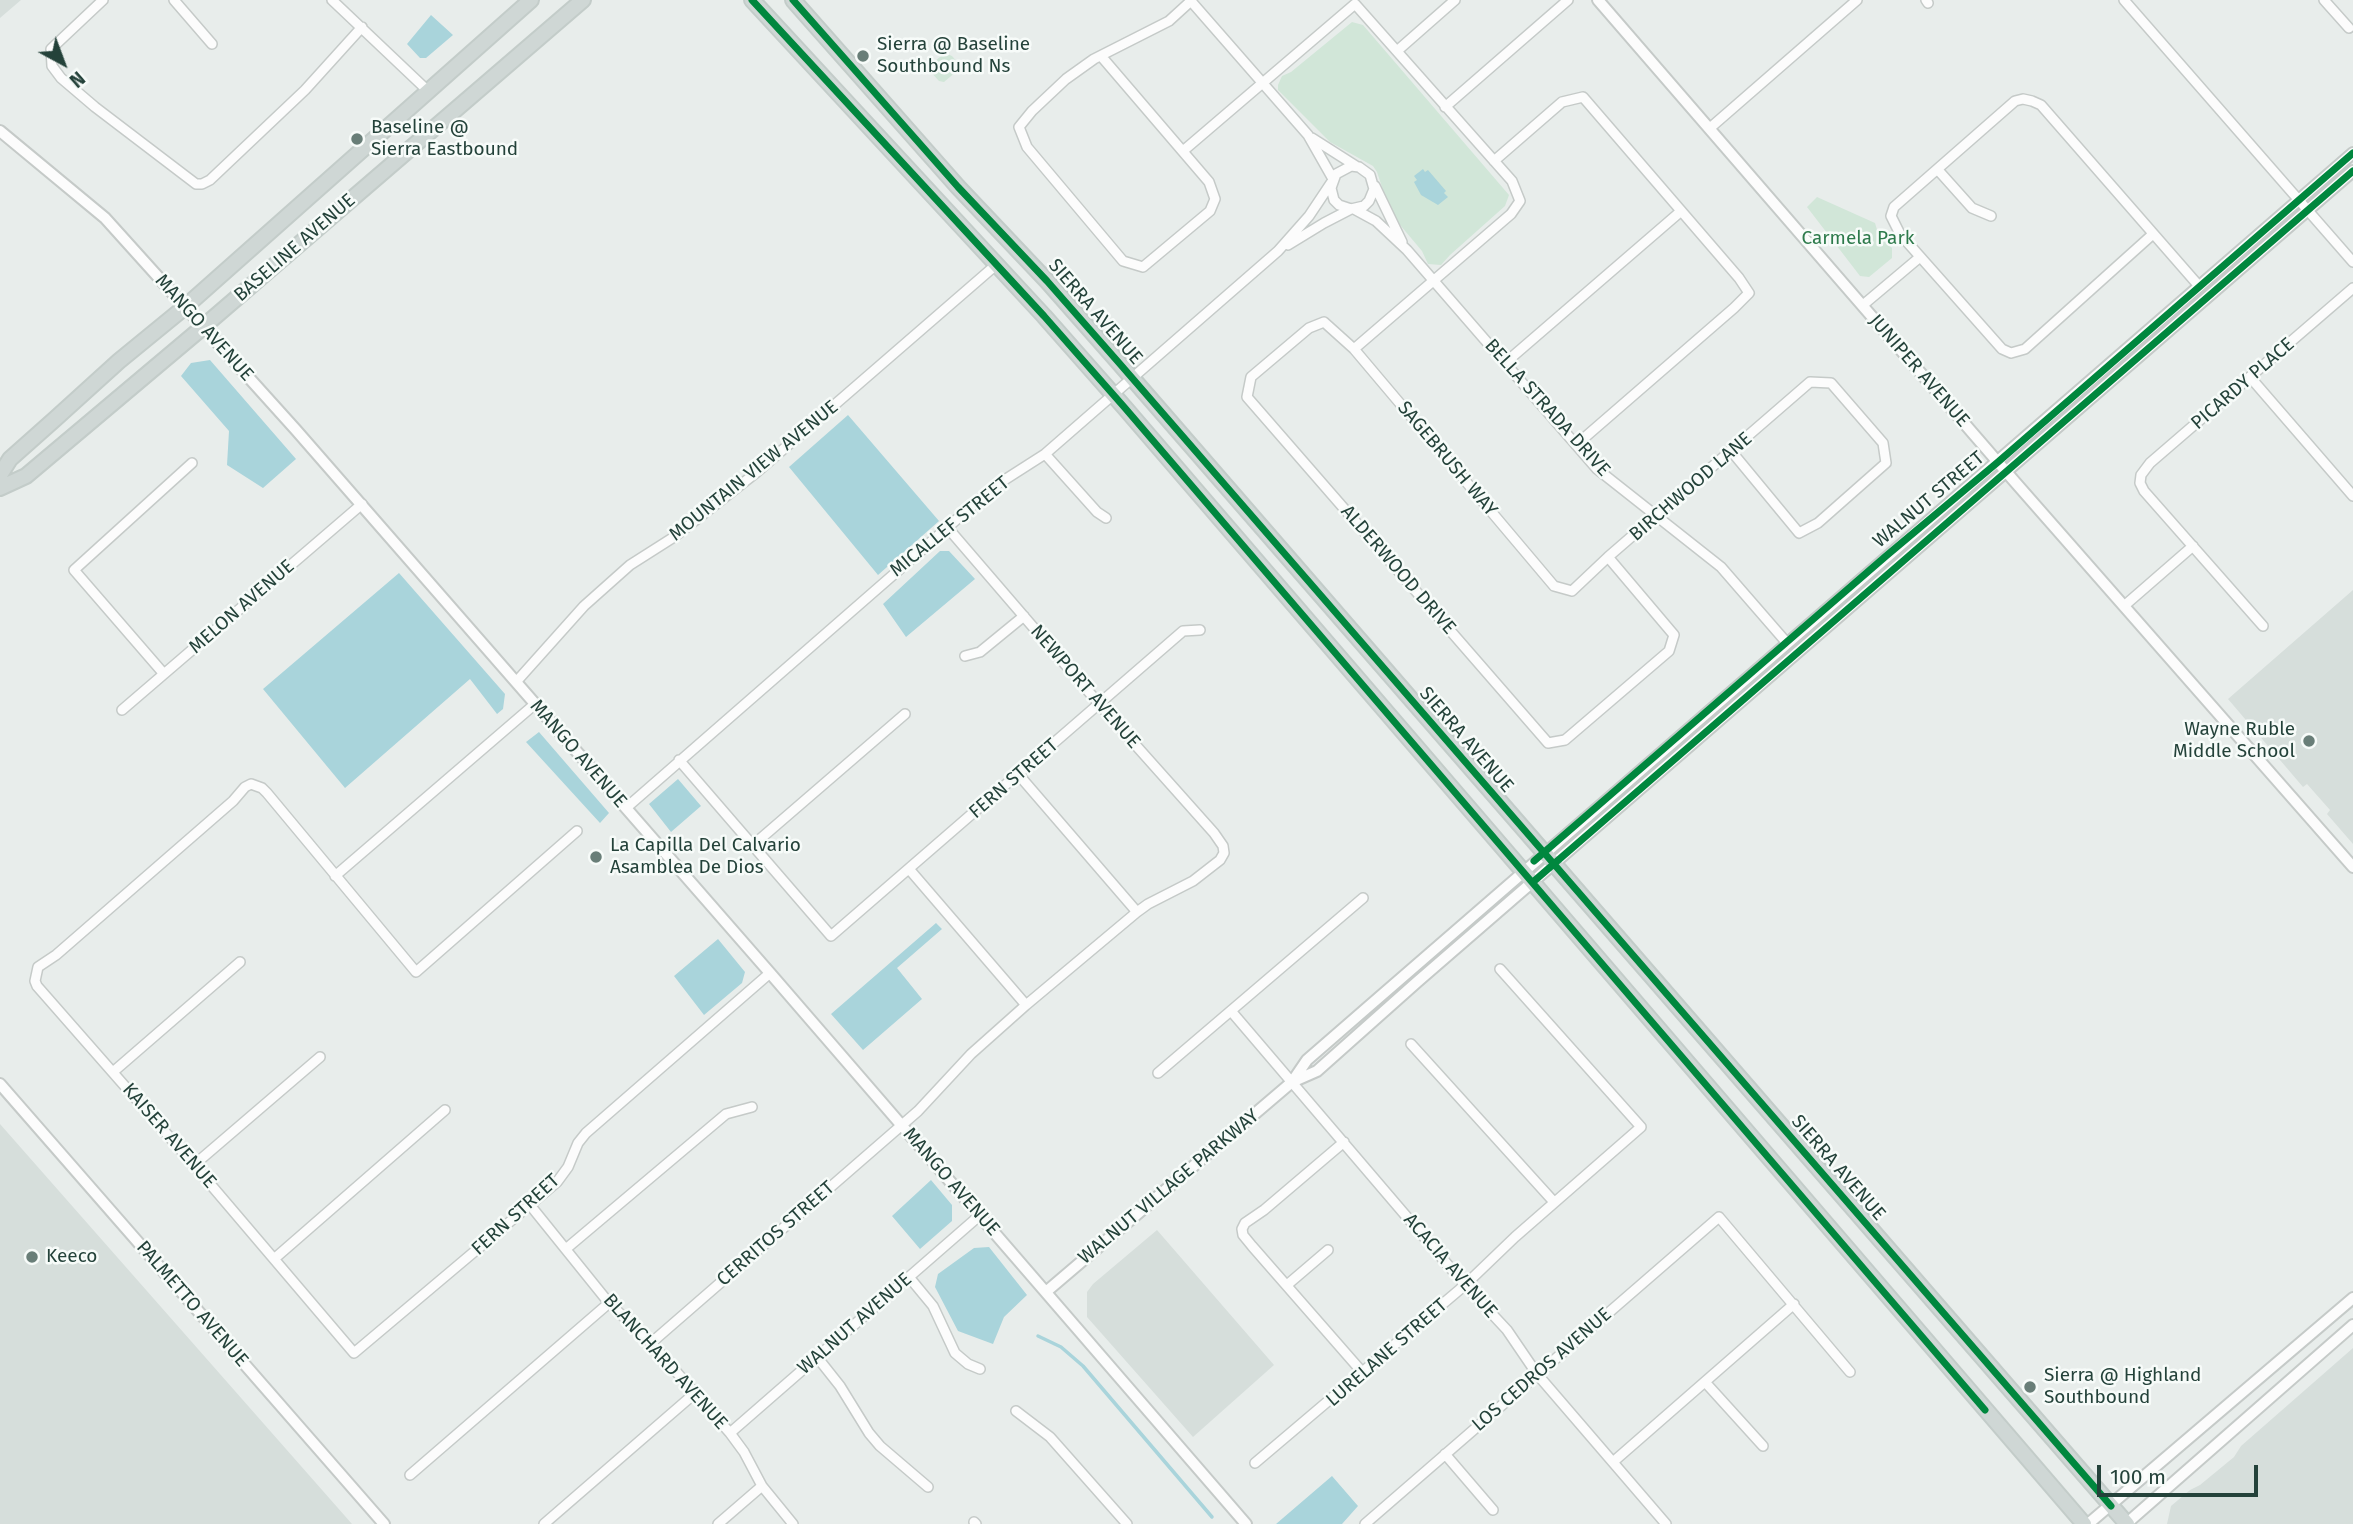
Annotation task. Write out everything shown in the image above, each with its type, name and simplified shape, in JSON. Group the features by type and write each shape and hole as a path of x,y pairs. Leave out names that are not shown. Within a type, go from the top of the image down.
{"main road":[{"name":"BASELINE AVENUE","path":"0,475 10,459 119,361 185,307 531,0"},
{"name":"BASELINE AVENUE","path":"0,488 26,476 583,0"},
{"path":"752,0 997,264 1113,394 2086,1524"},
{"name":"SIERRA AVENUE","path":"793,0 958,187 1048,281 2127,1524"}],"street":[{"path":"103,0 51,49 50,59 61,78 95,107 188,179 202,184 210,180 305,90 362,27"},
{"path":"174,0 212,44"},
{"path":"332,0 428,90"},
{"path":"1101,56 1209,182 1214,199 1210,211 1143,267 1123,261 1027,147 1019,127 1066,79 1101,56 1169,21 1191,0 1308,135 1324,161 1332,181 1334,200 1344,208 1364,206 1374,189 1365,170 1308,135"},
{"path":"1397,51 1455,0"},
{"path":"1445,107 1568,0"},
{"name":"JUNIPER AVENUE","path":"1598,0 2353,867"},
{"path":"1710,128 1857,0"},
{"path":"2124,0 2353,262"},
{"path":"2324,0 2349,29"},
{"path":"1183,151 1355,4 1512,181 1520,201 1511,215 1354,349"},
{"path":"1494,161 1562,102 1583,97 1749,293 1576,444"},
{"path":"2153,234 2025,349 2011,353 2003,349 1920,257 1900,234 1891,216 1894,207 2015,101 2022,99 2040,105 2199,286"},
{"name":"MANGO AVENUE","path":"0,131 105,218 203,327 770,973 1246,1524"},
{"name":"WALNUT STREET","path":"1549,859 1787,643 2353,153"},
{"path":"1332,181 1340,170 1359,167"},
{"path":"1938,170 1972,208 1991,216"},
{"name":"WALNUT STREET","path":"1529,876 2007,472 2353,171"},
{"name":"MICALLEF STREET","path":"626,808 947,527 995,486 1045,454 1278,251 1309,216 1332,181"},
{"name":"BELLA STRADA DRIVE","path":"1373,182 1407,250"},
{"name":"MICALLEF STREET","path":"1278,251 1353,209"},
{"name":"BELLA STRADA DRIVE","path":"1353,209 1376,221 1407,250 1597,469 1721,567 1787,643"},
{"path":"1505,363 1680,212"},
{"path":"1863,306 1920,257"},
{"name":"MOUNTAIN VIEW AVENUE","path":"516,682 584,606 630,565 674,537 757,472 997,264"},
{"name":"PICARDY PLACE","path":"2193,546 2144,491 2140,483 2144,468 2353,288"},
{"name":"SAGEBRUSH WAY","path":"1247,397 1251,377 1309,328 1324,322 1354,349 1554,586 1572,591"},
{"path":"2250,377 2353,496"},
{"name":"BIRCHWOOD LANE","path":"1572,591 1810,382 1831,383 1883,443 1886,463 1818,523 1799,533 1732,452"},
{"name":"ALDERWOOD DRIVE","path":"1247,397 1548,743 1565,740 1669,651 1674,635 1608,557"},
{"path":"1045,454 1097,512 1107,518"},
{"path":"164,674 74,570 192,463"},
{"name":"MELON AVENUE","path":"122,710 362,505"},
{"name":"NEWPORT AVENUE","path":"947,527 1223,846 1224,853 1220,860 1193,881 1138,912"},
{"path":"2124,606 2193,546 2263,626"},
{"path":"965,656 980,652 1024,616"},
{"name":"FERN STREET","path":"752,846 831,936 1184,631 1200,629"},
{"path":"535,704 335,876 416,972 577,831"},
{"path":"679,760 752,846 905,714"},
{"path":"1018,774 1138,912"},
{"name":"KAISER AVENUE","path":"318,1310 37,986 35,973 38,967 223,810 245,787 251,785 262,788 335,876"},
{"path":"909,869 1026,1005"},
{"name":"WALNUT VILLAGE PARKWAY","path":"1046,1291 1292,1082 1307,1060 1529,876"},
{"path":"1158,1073 1363,898"},
{"name":"CERRITOS STREET","path":"650,1343 931,1100 971,1054 1026,1005 1138,912"},
{"path":"113,1072 240,962"},
{"name":"LURELANE STREET","path":"1255,1463 1465,1285 1641,1126 1500,969"},
{"name":"FERN STREET","path":"318,1310 354,1353 562,1176 578,1143 586,1133 770,973"},
{"name":"ACACIA AVENUE","path":"1231,1012 1465,1285 1507,1330 1537,1374 1665,1524"},
{"path":"1411,1044 1554,1202"},
{"path":"194,1165 320,1057"},
{"name":"PALMETTO AVENUE","path":"0,1084 384,1524"},
{"path":"567,1248 726,1114 752,1107"},
{"path":"274,1259 445,1110"},
{"path":"1344,1142 1245,1223 1242,1229 1252,1247 1363,1373"},
{"name":"BLANCHARD AVENUE","path":"530,1205 610,1303 650,1343 730,1433 744,1452 762,1486 793,1524"},
{"name":"WALNUT AVENUE","path":"730,1433 979,1216"},
{"name":"LOS CEDROS AVENUE","path":"1365,1524 1719,1217 1794,1304"},
{"path":"1287,1285 1328,1250"},
{"path":"909,1277 933,1306 955,1353 968,1364 980,1369"},
{"path":"2086,1524 2353,1298"},
{"path":"410,1475 610,1303"},
{"path":"1613,1462 1794,1304 1850,1372"},
{"path":"2127,1524 2353,1325"},
{"path":"817,1357 880,1446 928,1487"},
{"path":"1705,1382 1763,1446"},
{"path":"544,1524 694,1394"},
{"path":"1016,1411 1050,1437 1127,1524"},
{"path":"1445,1454 1493,1510"},
{"path":"718,1524 762,1486"}],"shaded area":[{"path":"0,0 21,0 0,18"},
{"name":"Wayne Ruble Middle School","path":"2353,590 2353,844 2327,814 2330,810 2307,784 2303,787 2228,699"},
{"path":"0,1124 352,1524 0,1524"},
{"path":"1157,1230 1274,1365 1193,1437 1087,1317 1087,1292 1093,1284"},
{"path":"2353,1348 2353,1524 2167,1524 2171,1506 2234,1457 2241,1446"}],"green space":[{"path":"1352,22 1363,25 1509,195 1505,206 1441,265 1428,264 1422,251 1395,219 1373,166 1330,142 1278,90 1282,76 1291,72"},
{"path":"945,53 959,64 957,71 944,82 939,81 929,70 930,65"},
{"name":"Carmela Park","path":"1817,197 1875,223 1878,233 1892,248 1892,258 1869,277 1860,276 1807,207"}],"water":[{"path":"431,15 453,35 426,58 420,58 407,44"},
{"path":"1423,169 1425,172 1428,170 1446,191 1444,193 1448,197 1438,205 1421,195 1414,182 1417,180 1414,176"},
{"path":"210,360 296,459 263,488 227,465 229,431 181,376 191,363"},
{"path":"848,415 939,521 878,575 789,467"},
{"path":"940,551 949,551 975,579 906,637 883,604"},
{"path":"399,573 505,694 503,709 497,714 470,679 345,788 263,689"},
{"path":"539,732 609,813 600,823 526,742"},
{"path":"678,779 701,806 671,832 649,804"},
{"path":"936,923 942,929 897,968 922,999 863,1050 831,1014"},
{"path":"718,939 745,972 742,983 704,1015 674,976"},
{"path":"931,1180 952,1205 952,1221 920,1249 892,1216"},
{"path":"989,1247 1027,1295 1004,1317 993,1344 958,1331 935,1287 938,1274 974,1248"},
{"path":"1332,1476 1358,1506 1342,1524 1276,1524"}],"waterway":[{"path":"1038,1336 1061,1347 1083,1366 1212,1517"}],"cycle path":[{"path":"752,0 1044,316 1125,408 1985,1410"},
{"path":"793,0 958,187 1047,281 1120,364 2111,1506"},
{"path":"1534,861 2353,153"},
{"path":"1533,882 2353,171"}],"place":[{"name":"Sierra @ Baseline Southbound Ns","path":"863,56"},
{"name":"Baseline @ Sierra Eastbound","path":"357,139"},
{"name":"Wayne Ruble Middle School","path":"2309,741"},
{"name":"La Capilla Del Calvario Asamblea De Dios","path":"596,857"},
{"name":"Keeco","path":"32,1257"},
{"name":"Sierra @ Highland Southbound","path":"2030,1387"}]}
